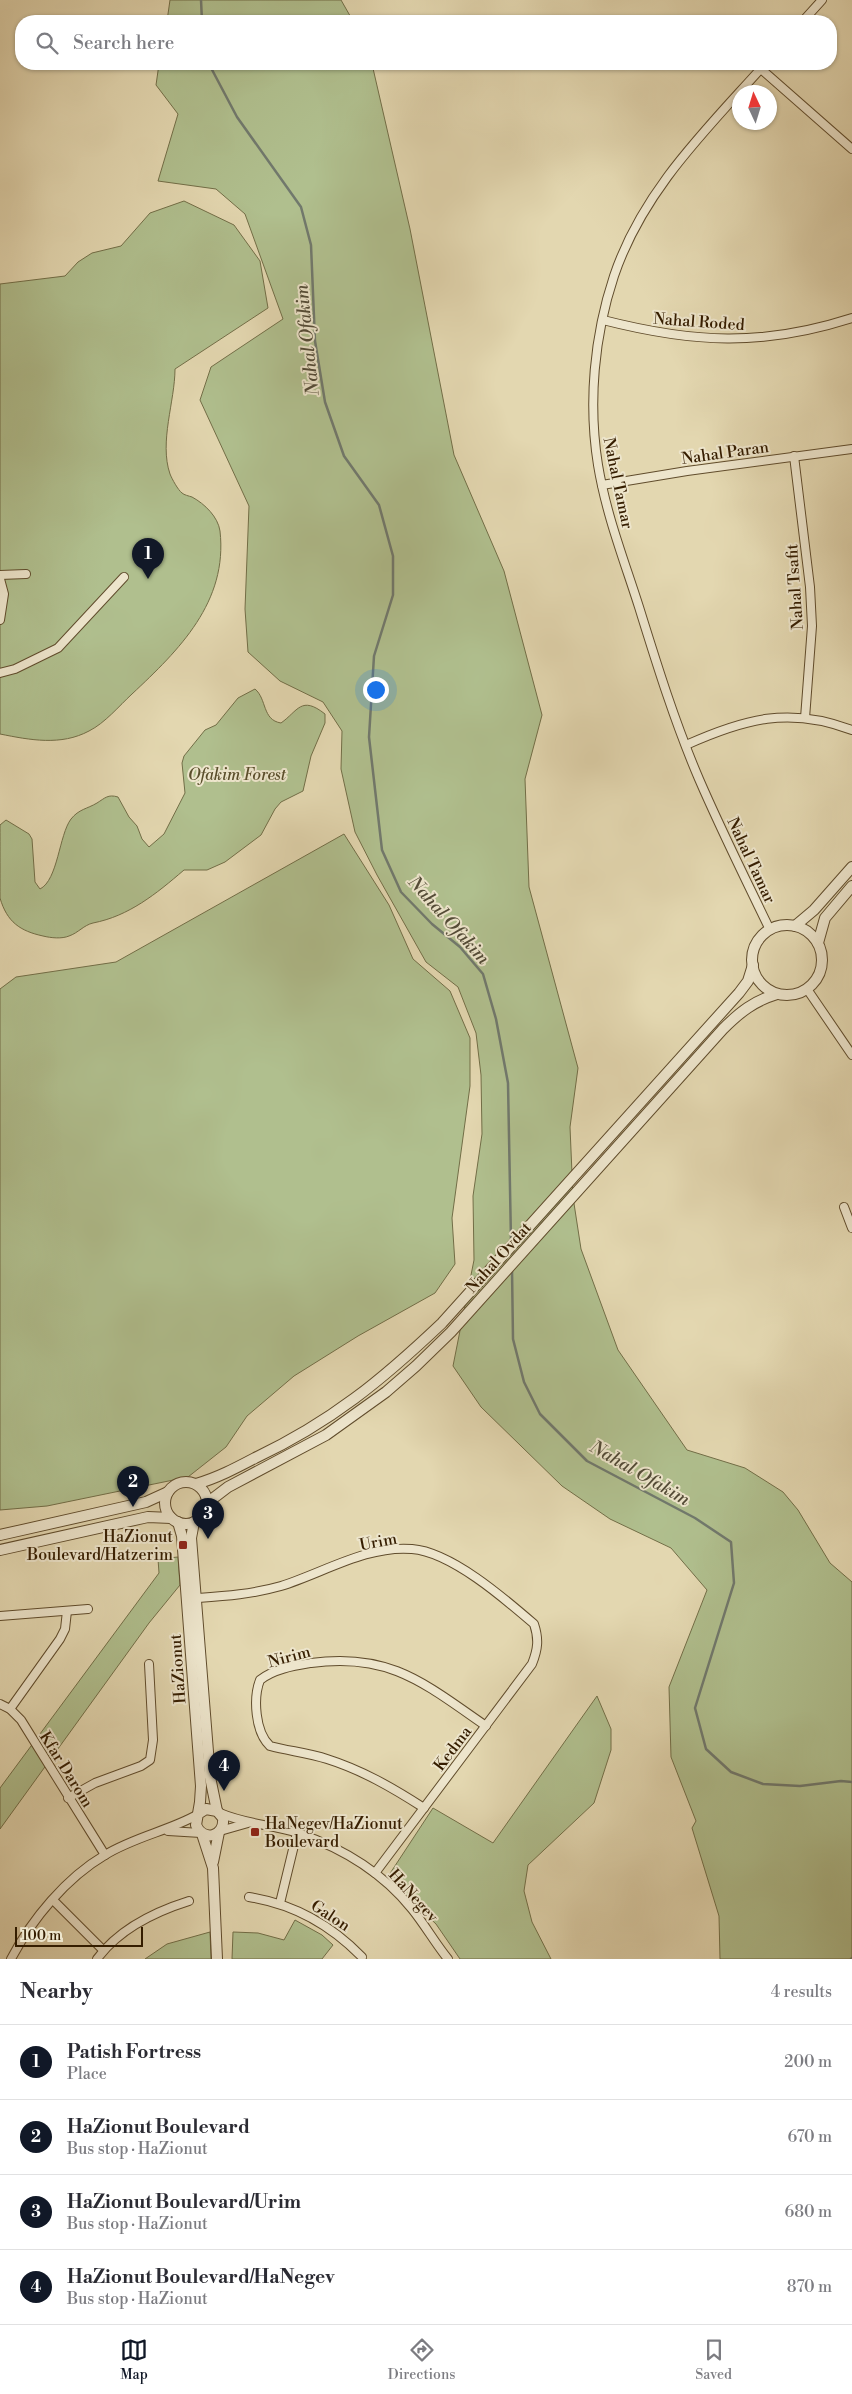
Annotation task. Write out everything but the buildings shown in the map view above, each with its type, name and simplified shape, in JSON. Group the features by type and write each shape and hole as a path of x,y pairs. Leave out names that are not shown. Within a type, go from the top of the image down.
{"street":[{"path":"808,15 822,0"},
{"name":"Nahal Tamar","path":"759,70 674,166 652,197 634,232 614,276 603,320 597,352 594,418 598,466 610,517 657,665 699,779 770,930"},
{"path":"767,70 852,149"},
{"name":"Nahal Roded","path":"603,320 646,331 679,336 744,340 813,330 852,318"},
{"name":"Nahal Paran","path":"602,485 852,449"},
{"name":"Nahal Tsafit","path":"794,456 810,587 812,626 805,718"},
{"path":"0,620 4,594 0,577 26,574"},
{"path":"0,673 15,669 58,648 124,577"},
{"path":"686,745 724,728 749,721 777,717 805,718 837,724 852,730"},
{"path":"795,926 814,910 852,868"},
{"path":"818,943 825,918 852,886"},
{"path":"795,926 804,930 818,943 822,953 821,968 815,982 807,989 788,995 777,994 761,983 753,965 756,945 770,930 778,927 795,926"},
{"name":"Nahal Ovdat","path":"196,1484 233,1470 285,1444 319,1424 378,1382 442,1323 739,993 748,981 753,965"},
{"path":"807,989 852,1055"},
{"name":"Nahal Ovdat","path":"207,1502 228,1487 326,1435 386,1392 451,1332 740,1012 758,1000 777,994"},
{"path":"844,1207 852,1228"},
{"path":"0,1535 146,1502 168,1492 180,1482 196,1484 205,1494 207,1502 203,1516 194,1522 148,1517 0,1550"},
{"path":"168,1492 165,1507 175,1520"},
{"name":"HaZionut","path":"175,1520 182,1536 201,1786 198,1815"},
{"name":"HaZionut","path":"194,1522 192,1538 210,1777 219,1812"},
{"name":"Urim","path":"198,1598 239,1595 263,1590 358,1557 391,1549 413,1549 438,1556 455,1564 534,1624 537,1636"},
{"path":"0,1616 88,1609"},
{"path":"10,1709 60,1639 65,1629 67,1611"},
{"name":"Kedma","path":"375,1873 532,1664 538,1649 537,1636"},
{"name":"Nirim","path":"424,1808 391,1787 348,1766 270,1746 264,1740 259,1722 257,1688 260,1680 278,1670 324,1661 347,1660 374,1664 411,1676 486,1726"},
{"path":"68,1798 95,1783 141,1766 150,1760 154,1740 149,1664"},
{"name":"Kfar Darom","path":"0,1704 10,1709 21,1720 105,1855"},
{"path":"11,1959 26,1933 53,1900 105,1855 198,1815 206,1808 219,1812 224,1822 219,1832 213,1868 219,1959"},
{"name":"HaNegev","path":"219,1812 253,1823 297,1833 349,1855 375,1873 412,1908 448,1959"},
{"path":"198,1815 196,1825 202,1833 213,1868"},
{"name":"HaNegev","path":"219,1832 253,1823"},
{"path":"161,1832 202,1833 212,1836 219,1832"},
{"path":"280,1903 297,1833"},
{"name":"Galon","path":"249,1897 280,1903 326,1925 343,1937 362,1957"},
{"path":"53,1900 104,1950"},
{"path":"97,1959 119,1935 139,1922 172,1906 189,1902"},
{"name":"HaNegev","path":"439,1948 443,1959"}],"green space":[{"path":"170,0 341,0 350,15 168,15"},
{"path":"158,70 373,70 410,229 454,455 504,571 542,715 525,779 529,887 578,1068 570,1127 573,1197 581,1249 618,1350 687,1450 745,1468 783,1492 798,1510 830,1563 852,1582 852,1959 720,1959 719,1916 692,1828 696,1821 671,1757 669,1687 707,1590 671,1548 610,1519 562,1486 481,1407 453,1366 474,1260 473,1196 482,1134 481,1075 476,1033 458,987 426,962 355,832 341,769 342,731 323,702 280,681 248,652 245,609 249,506 200,400 211,367 283,319 245,214 216,189 158,181 178,114 156,85"},
{"path":"184,201 234,225 260,261 268,308 175,369 167,435 167,462 170,474 183,494 202,503 217,521 220,531 220,557 216,580 208,602 197,623 183,642 101,724 68,739 34,740 0,734 0,284 65,276 78,262 92,253 121,246 150,213"},
{"name":"Ofakim Forest","path":"255,689 259,693 268,714 275,721 281,723 305,705 317,708 325,714 325,723 311,756 303,791 281,802 275,809 261,835 225,862 207,870 184,870 142,903 106,920 90,924 72,935 60,938 46,937 21,928 11,919 6,913 0,898 0,825 6,820 29,834 32,839 35,882 40,889 51,877 71,819 80,811 107,797 118,797 129,817 137,826 142,839 149,847 164,834 185,793 182,763 184,756 205,730 216,725 238,698"},
{"path":"344,834 389,905 413,959 450,991 470,1038 470,1086 452,1218 455,1264 435,1293 358,1336 294,1376 247,1416 226,1447 188,1477 47,1506 0,1510 0,989 16,977 116,962"},
{"path":"178,1557 180,1585 149,1623 0,1829 0,1788 159,1573 158,1559"},
{"path":"597,1696 611,1729 611,1750 594,1803 528,1865 524,1891 532,1922 551,1959 460,1959 436,1924 387,1878 433,1808 493,1843"},
{"path":"295,1920 322,1935 333,1945 322,1959 232,1959 233,1932 258,1933 284,1940"},
{"path":"210,1932 211,1959 145,1959 167,1944"}],"waterway":[{"name":"Nahal Ofakim","path":"201,0 202,15"},
{"name":"Nahal Ofakim","path":"212,70 237,117 301,207 311,245 315,341 325,402 344,456 379,505 393,556 393,595 374,656 369,737 382,850 401,892 432,924 460,947 483,974 496,1019 508,1083 511,1241"},
{"name":"Nahal Ofakim","path":"512,1269 513,1339 524,1382 540,1414 587,1461 695,1518 731,1542 734,1583 695,1708 706,1749 731,1772 763,1784 800,1786 841,1781 852,1782"}],"place":[{"name":"Patish Fortress","path":"148,579"},
{"name":"HaZionut Boulevard","path":"133,1507"},
{"name":"HaZionut Boulevard/Urim","path":"208,1539"},
{"name":"HaZionut Boulevard/Hatzerim","path":"183,1545"},
{"name":"HaZionut Boulevard/HaNegev","path":"224,1791"},
{"name":"HaNegev/HaZionut Boulevard","path":"255,1832"}]}
